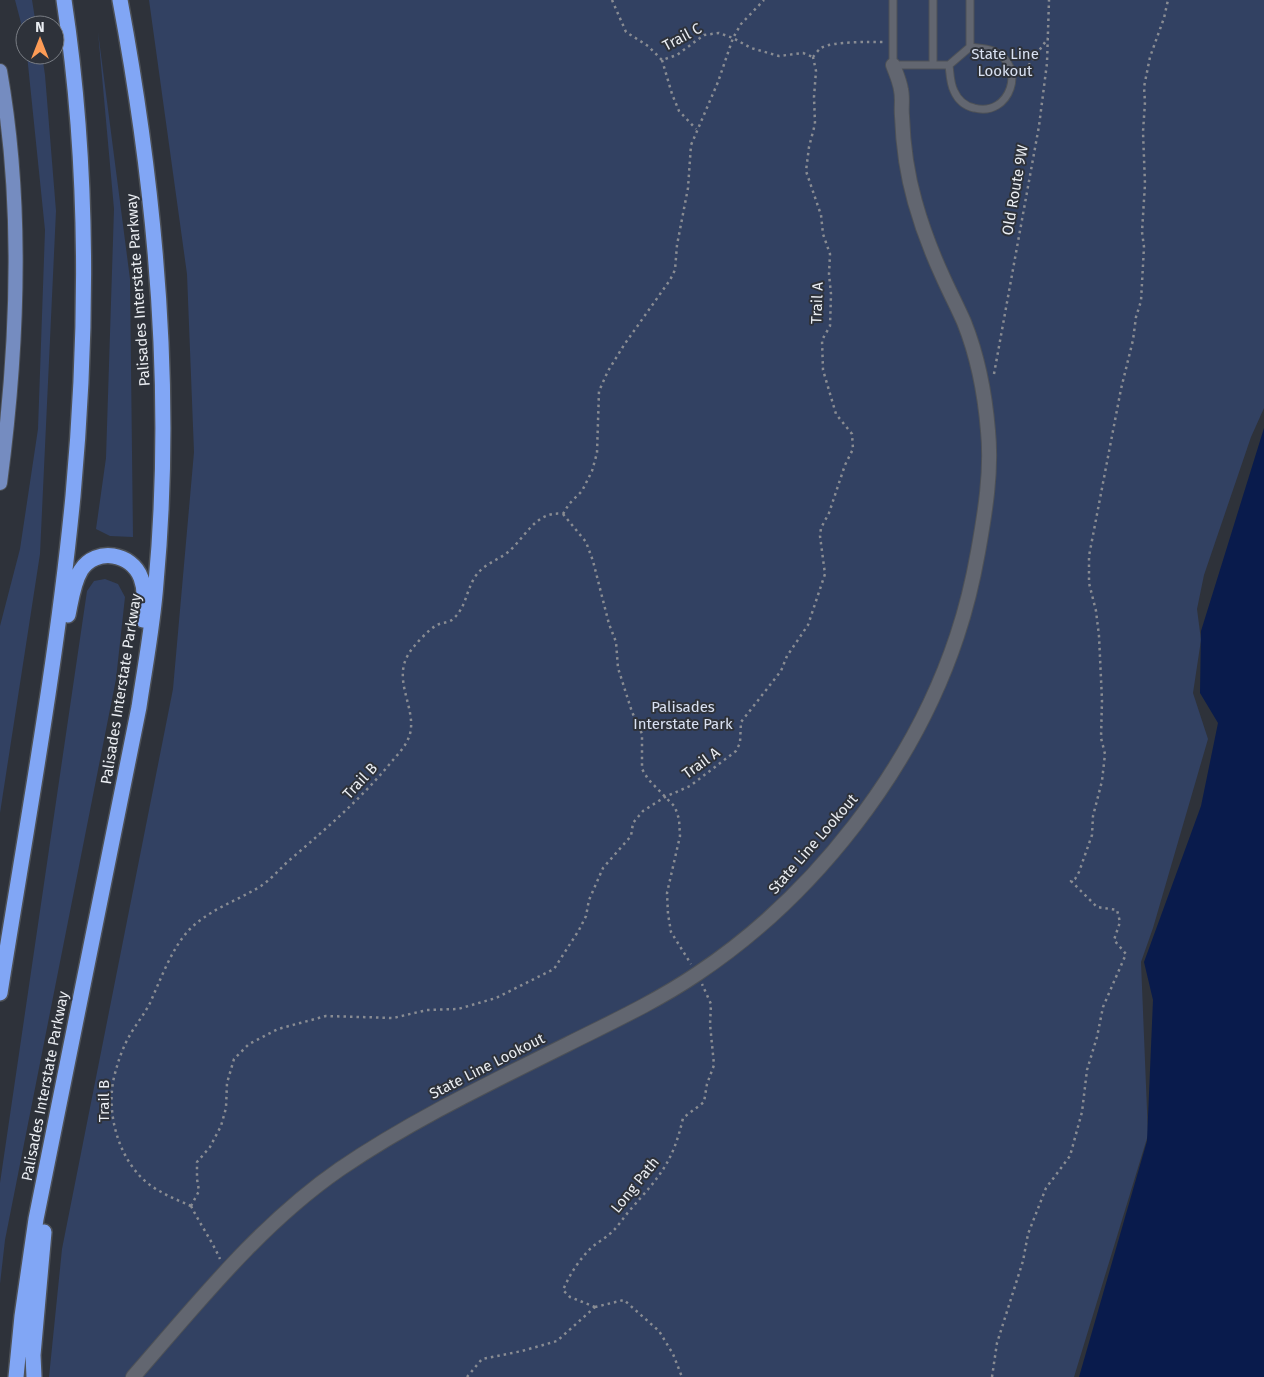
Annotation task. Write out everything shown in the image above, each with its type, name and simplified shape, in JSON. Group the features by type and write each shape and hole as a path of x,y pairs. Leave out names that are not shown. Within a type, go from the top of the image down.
{"highway":[{"path":"0,993 62,594 73,495 82,320 83,229 74,72 64,0"},
{"name":"Palisades Interstate Parkway","path":"16,1377 30,1260 55,1122 139,707 151,633 159,550 163,459 162,369 158,284 135,85 120,0"},
{"path":"43,718 76,580 81,570 90,561 106,556 119,558 132,564 140,576 143,585 144,603 139,707"},
{"path":"0,960 20,866"},
{"path":"34,1377 32,1363 34,1332 55,1122"}],"main road":[{"path":"0,70 12,166 15,288 11,384 0,483"}],"street":[{"name":"State Line Lookout","path":"132,1377 224,1272 269,1228 337,1171 388,1137 440,1107 639,1008 697,974 750,934 800,888 846,837 880,792 909,743 936,689 957,636 972,582 982,531 989,438 985,400 976,359 964,322 924,233 913,196 906,160 901,89 893,65"}],"lane":[{"path":"893,0 893,65 949,65 970,47 992,50 1001,55 1011,70 1013,79 1008,95 994,107 977,109 969,106 958,98 952,85 949,65"},
{"path":"933,0 933,65"},
{"path":"970,0 970,47"}],"path":[{"name":"Trail C","path":"612,0 626,32 648,46 662,60 677,55 704,35 719,33 733,38"},
{"path":"224,1272 214,1246 191,1206 199,1191 197,1179 198,1162 210,1147 224,1117 227,1083 234,1059 248,1044 278,1029 326,1016 393,1018 427,1010 458,1009 496,998 554,969 586,916 590,900 603,868 631,836 633,823 643,811 665,797 648,780 642,769 642,734 618,668 616,642 608,624 596,570 586,542 563,514 569,504 582,491 592,471 597,453 599,390 624,345 676,270 677,246 688,188 691,146 718,82 733,38 741,24 764,0"},
{"name":"Old Route 9W","path":"992,383 1039,126 1049,38 1050,0"},
{"path":"992,1377 997,1343 1023,1261 1028,1234 1046,1188 1070,1156 1082,1112 1087,1070 1098,1037 1103,1006 1126,954 1114,940 1120,922 1117,910 1098,907 1070,881 1075,879 1092,834 1093,816 1102,780 1105,754 1102,738 1099,636 1090,583 1090,556 1121,390 1141,301 1145,184 1144,87 1150,57 1164,18 1168,0"},
{"path":"733,38 751,48 779,56 803,53 813,57 821,48 832,45 893,42"},
{"path":"1013,79 1022,75 1049,38"},
{"name":"Trail A","path":"665,797 690,786 715,769 736,751 740,743 741,722 781,671 787,656 808,625 825,574 820,536 821,528 829,513 845,465 853,449 852,434 836,414 823,370 822,340 830,326 830,254 823,234 821,215 806,171 809,147 815,124 814,97 816,71 813,57"},
{"path":"662,60 679,111 697,130"},
{"name":"Trail B","path":"191,1206 154,1187 139,1175 125,1154 115,1132 112,1099 115,1071 129,1036 148,1007 172,955 188,930 211,912 263,885 354,804 378,779 406,744 411,729 410,711 404,691 403,673 407,656 422,638 436,626 452,620 464,605 468,590 476,576 489,563 508,552 537,521 553,512 563,514"},
{"name":"Long Path","path":"595,1307 570,1297 563,1290 576,1266 590,1249 614,1230 653,1184 670,1160 678,1140 683,1118 704,1102 707,1084 714,1065 710,1024 711,1004 697,974 671,932 667,893 680,836 679,819 675,807 665,797"},
{"path":"467,1377 482,1358 522,1351 557,1341 595,1307 624,1300 659,1331 673,1354 682,1377"}],"green space":[{"path":"15,0 32,0 34,15 19,15"},
{"name":"Palisades Interstate Park","path":"149,0 1264,0 1264,408 1251,437 1204,575 1197,609 1201,640 1193,693 1208,739 1153,928 1141,962 1148,1135 1074,1377 49,1377 62,1249 173,689 194,452 187,274"},
{"path":"98,32 130,279 133,537 110,536 96,529 106,458 114,209"},
{"path":"28,65 44,65 56,211 40,554 0,813 0,626 20,549 38,429 45,230"},
{"path":"105,579 118,584 125,597 116,679 5,1240 0,1284 0,1183 87,591 94,581"}],"shaded area":[{"path":"1264,428 1264,1377 1079,1377 1147,1141 1153,1000 1144,962 1201,806 1218,723 1200,693 1201,631"}]}
